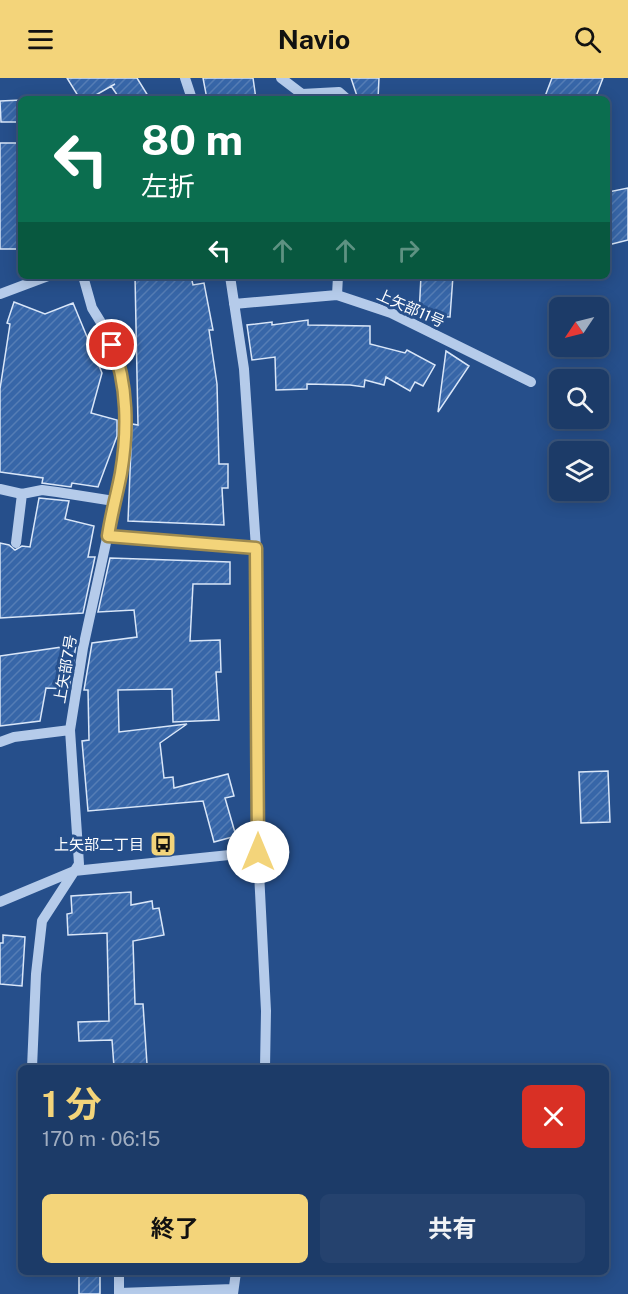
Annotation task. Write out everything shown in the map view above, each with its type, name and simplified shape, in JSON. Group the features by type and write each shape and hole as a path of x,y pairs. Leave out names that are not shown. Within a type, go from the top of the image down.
{"street":[{"path":"185,78 191,96"},
{"path":"281,78 302,94 339,92 344,96"},
{"path":"0,294 40,279"},
{"name":"上矢部7号","path":"32,1065 36,974 42,921 78,864 70,730 83,648 121,474 124,444 124,402 119,362 105,328 92,308 84,279"},
{"path":"230,279 244,369 256,548 258,852 266,1011 265,1065"},
{"path":"337,295 338,279"},
{"name":"上矢部11号","path":"234,304 337,295 391,313 531,382"},
{"path":"0,489 22,494 42,490 114,501"},
{"path":"16,543 22,494"},
{"path":"108,536 256,548"},
{"path":"0,742 14,736 70,730"},
{"path":"0,902 74,871 258,852"},
{"path":"119,1275 119,1293 233,1292 236,1275"}],"building":[{"path":"67,78 137,78 148,96 118,96 111,86 94,96 78,96"},
{"path":"203,78 253,78 256,96 206,96"},
{"path":"351,78 379,78 378,96 357,96"},
{"path":"552,78 603,78 596,96 545,96"},
{"path":"18,100 18,122 1,122 0,101"},
{"path":"0,143 18,143 18,249 0,249"},
{"path":"628,188 628,240 610,244 610,192"},
{"path":"135,279 192,279 193,285 204,283 213,330 209,330 217,384 219,464 228,464 228,488 222,488 224,525 128,521 132,424 138,425"},
{"path":"421,279 453,279 450,317 419,315"},
{"path":"14,302 45,314 73,303 102,373 91,413 117,420 117,436 98,487 72,483 71,487 42,483 43,478 0,472 0,389 10,324 7,323"},
{"path":"308,320 308,325 370,326 370,344 405,353 407,350 435,365 423,386 415,382 410,391 386,377 384,385 365,380 364,387 307,384 307,389 276,390 275,357 252,360 247,325 272,322 272,325"},
{"path":"446,351 469,366 438,412"},
{"path":"39,498 69,501 65,519 94,526 88,557 95,557 83,613 0,618 0,543 9,545 15,550 22,546 30,547"},
{"path":"110,558 230,562 230,584 193,584 190,641 220,640 221,672 216,672 219,720 173,722 172,689 118,690 119,732 187,724 160,743 164,778 173,777 174,788 228,774 234,796 225,798 236,836 214,842 203,801 88,811 82,741 89,740 88,690 84,690 92,643 137,637 134,610 98,612"},
{"path":"76,645 69,689 46,688 40,721 0,726 0,656"},
{"path":"608,771 610,822 581,823 579,772"},
{"path":"131,892 131,905 152,901 153,909 159,908 164,935 133,941 135,1004 143,1004 147,1064 114,1065 112,1040 79,1041 78,1022 109,1021 107,933 68,935 67,914 72,913 71,896"},
{"path":"3,935 25,937 22,986 0,984 0,943 3,943"},
{"path":"79,1275 100,1275 100,1294 79,1294"}],"place":[{"name":"上矢部二丁目","path":"163,844"}],"route":[{"path":"112,345 119,362 124,402 124,444 121,474 108,536 256,548 258,852"}]}
